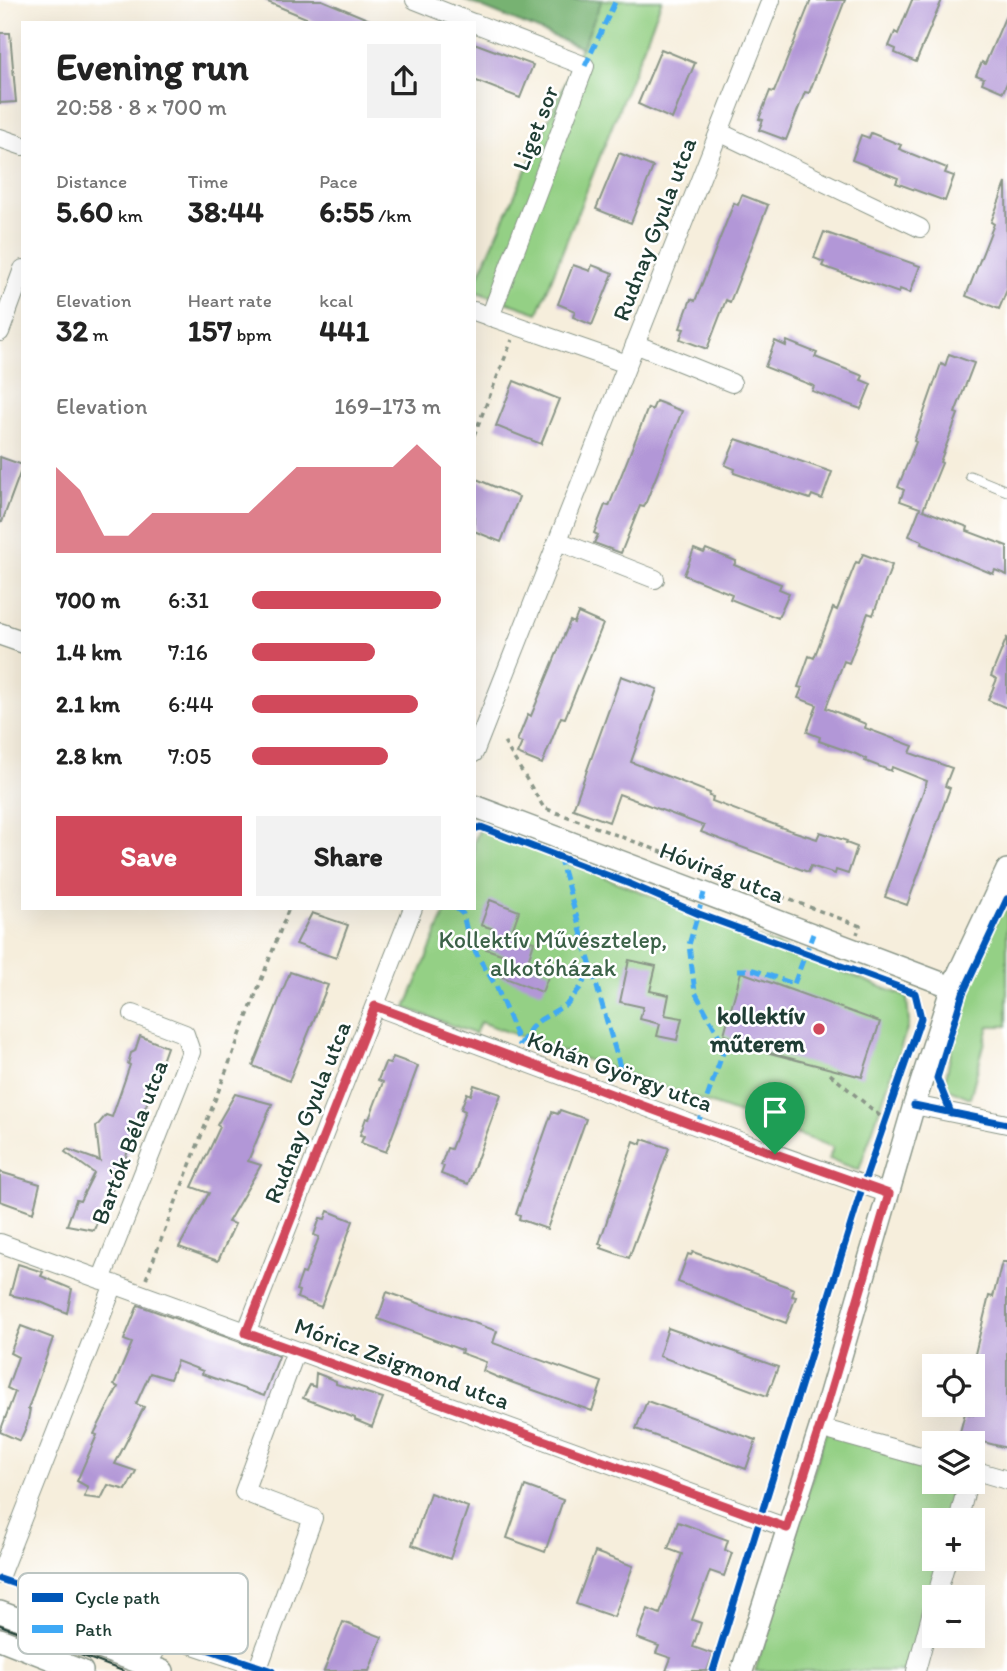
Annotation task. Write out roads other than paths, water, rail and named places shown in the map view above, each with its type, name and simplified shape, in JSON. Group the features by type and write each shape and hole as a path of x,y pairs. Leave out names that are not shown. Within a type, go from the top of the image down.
{"street":[{"name":"Liget sor","path":"415,0 469,21"},
{"name":"Rudnay Gyula utca","path":"476,748 771,0"},
{"name":"Liget sor","path":"476,24 585,66 482,314"},
{"name":"Rudnay Gyula utca","path":"719,132 920,228"},
{"path":"0,138 21,145"},
{"path":"0,332 21,274"},
{"path":"482,314 627,364"},
{"name":"Rudnay Gyula utca","path":"635,344 732,383"},
{"path":"558,541 655,579"},
{"path":"0,634 21,641"},
{"name":"Hóvirág utca","path":"476,807 952,987"},
{"path":"742,1671 820,1428 914,1105 952,987 1007,870"},
{"name":"Rudnay Gyula utca","path":"246,1333 412,910"},
{"name":"Kohán György utca","path":"375,1006 684,1122 889,1194"},
{"name":"Bartók Béla utca","path":"0,1575 191,1052 184,1034 133,1014"},
{"path":"914,1105 1007,1124"},
{"name":"Móricz Zsigmond utca","path":"0,1244 787,1528"},
{"path":"257,1671 313,1518 244,1492 296,1351"},
{"path":"820,1428 922,1457"},
{"path":"985,1474 1007,1480"},
{"path":"0,1612 18,1619"},
{"path":"0,1639 18,1646"},
{"path":"916,1671 922,1648"},
{"path":"38,1654 82,1671"},
{"path":"116,1654 157,1669"}],"lane":[{"path":"970,476 1007,491"},
{"path":"206,1654 257,1671"}],"tram line":[{"path":"0,1625 18,1632"},
{"path":"78,1654 123,1671"}],"place":[{"name":"kollektív műterem","path":"819,1029"}],"park label":[{"name":"Kollektív Művésztelep, alkotóházak","path":"553,953"}]}
